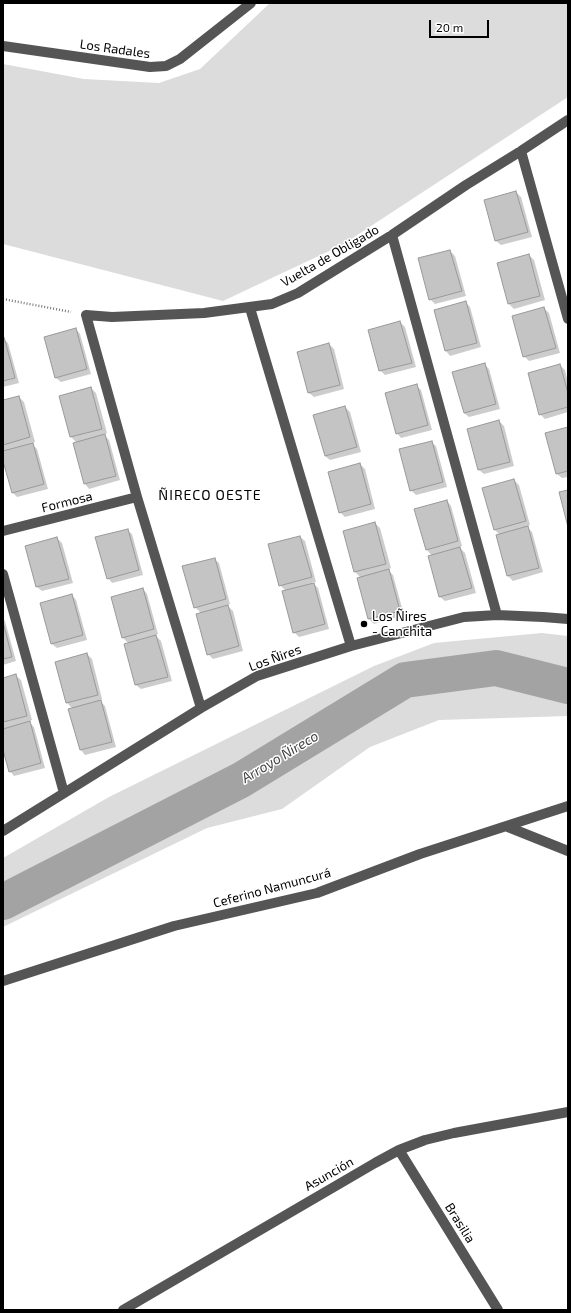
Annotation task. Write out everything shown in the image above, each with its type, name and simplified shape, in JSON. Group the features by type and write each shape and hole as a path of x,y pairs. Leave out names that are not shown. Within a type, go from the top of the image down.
{"street":[{"name":"Los Radales","path":"3,46 150,67 166,66 180,59 251,3"},
{"name":"Vuelta de Obligado","path":"86,314 120,317 204,313 272,304 298,293 392,235 466,185 521,152 568,120"},
{"path":"521,152 565,297 568,319"},
{"path":"392,235 497,615"},
{"path":"250,308 351,646"},
{"path":"86,314 137,497 201,708"},
{"name":"Formosa","path":"3,531 137,497"},
{"path":"3,574 64,793"},
{"name":"Los Ñires","path":"3,831 201,708 257,676 351,646 464,617 497,615 543,616 568,619"},
{"name":"Ceferino Namuncurá","path":"3,981 174,926 316,892 420,854 508,827 568,806"},
{"path":"508,827 568,852"},
{"name":"Asunción","path":"123,1310 375,1162 399,1150 425,1140 454,1133 568,1112"},
{"name":"Brasilia","path":"399,1150 498,1310"}],"path":[{"path":"3,299 86,314"}],"shaded area":[{"path":"270,3 568,3 568,97 342,245 223,301 3,244 3,64 84,79 159,83 200,69"},
{"path":"542,633 568,636 568,716 439,720 370,747 282,809 207,828 3,927 3,858 109,797 374,666 434,643"}],"building":[{"path":"516,191 528,232 495,241 484,200"},
{"path":"450,250 462,291 429,300 418,258"},
{"path":"529,254 540,296 508,304 497,263"},
{"path":"466,301 477,343 445,351 434,310"},
{"path":"544,307 556,348 523,357 512,316"},
{"path":"400,321 412,363 379,371 368,330"},
{"path":"76,328 87,369 55,378 44,337"},
{"path":"3,337 15,378 3,381"},
{"path":"329,343 340,385 308,393 297,352"},
{"path":"485,363 496,404 464,413 452,372"},
{"path":"560,364 568,393 568,407 539,415 528,373"},
{"path":"417,384 428,425 396,434 385,393"},
{"path":"91,387 102,429 70,437 59,396"},
{"path":"19,396 30,437 3,445 3,400"},
{"path":"345,406 357,447 325,456 313,415"},
{"path":"499,420 510,462 478,470 467,429"},
{"path":"568,427 568,471 556,474 545,433"},
{"path":"105,434 116,476 84,484 73,443"},
{"path":"432,441 443,482 410,491 399,449"},
{"path":"33,443 44,484 12,493 3,461 3,451"},
{"path":"360,463 371,504 339,513 328,472"},
{"path":"514,479 526,521 494,530 482,488"},
{"path":"568,490 568,527 559,492"},
{"path":"447,500 458,541 426,550 414,509"},
{"path":"375,522 386,564 354,572 343,531"},
{"path":"528,526 539,568 507,576 496,535"},
{"path":"128,529 139,570 107,579 95,537"},
{"path":"300,536 312,577 279,586 268,544"},
{"path":"57,537 69,579 36,587 25,546"},
{"path":"460,547 472,588 439,597 428,556"},
{"path":"215,558 226,599 194,608 182,566"},
{"path":"389,569 400,611 368,619 357,578"},
{"path":"314,583 325,624 293,633 282,591"},
{"path":"143,588 154,629 122,638 111,597"},
{"path":"72,594 83,635 51,644 40,603"},
{"path":"228,605 239,646 207,655 196,614"},
{"path":"3,622 12,657 3,659"},
{"path":"156,635 168,677 135,685 124,644"},
{"path":"87,653 98,695 66,703 55,662"},
{"path":"16,674 27,716 3,722 3,678"},
{"path":"101,700 112,742 80,750 68,709"},
{"path":"30,721 41,763 9,772 3,750 3,729"}],"waterway":[{"name":"Arroyo Ñireco","path":"3,902 241,780 405,680 496,668 568,686"}],"place":[{"name":"Los Ñires - Canchita","path":"364,624"}],"district":[{"name":"ÑIRECO OESTE","path":"210,495"}]}
